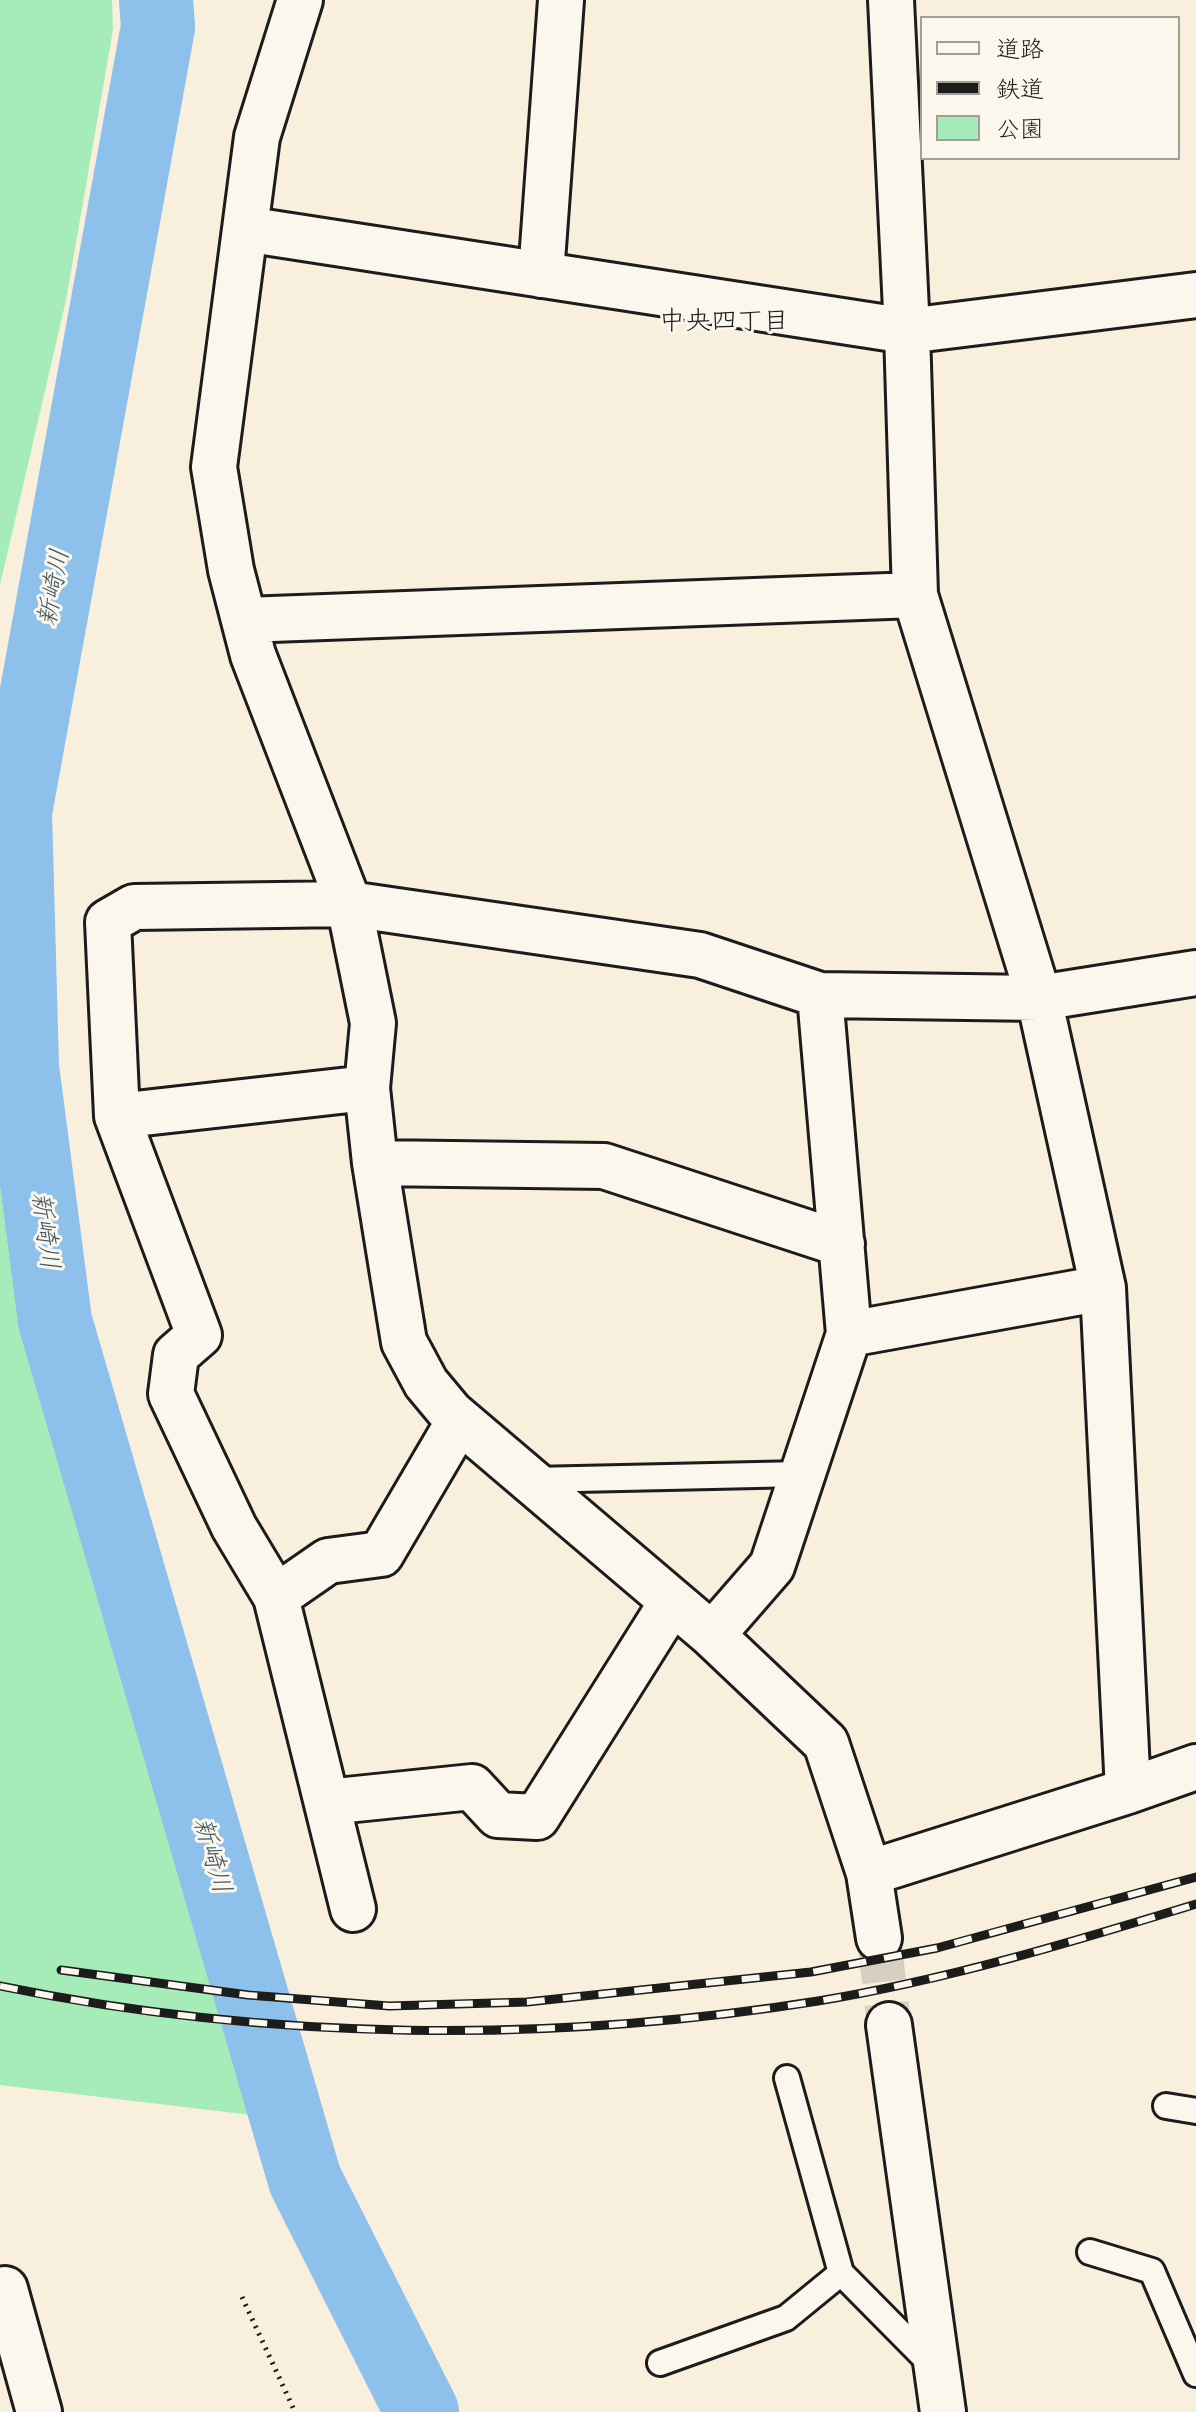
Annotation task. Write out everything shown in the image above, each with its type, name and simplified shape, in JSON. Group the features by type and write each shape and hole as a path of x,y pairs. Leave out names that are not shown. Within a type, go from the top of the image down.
{"street":[{"path":"300,0 257,137 214,467 231,570 253,655 349,904 373,1023 367,1088 375,1163 404,1342 426,1383 459,1421 712,1635 826,1743 869,1873 879,1938"},
{"path":"541,275 561,0"},
{"path":"891,0 907,331 915,595 1039,998 1103,1288 1128,1791"},
{"path":"245,229 907,331 1196,295"},
{"path":"245,620 915,595"},
{"path":"353,1909 276,1597 234,1527 171,1394 176,1355 199,1335 117,1116 108,922 134,907 349,904 700,955 820,995 1039,998 1196,973"},
{"path":"712,1635 772,1566 849,1334 820,995"},
{"path":"117,1116 367,1088"},
{"path":"375,1163 604,1166 842,1244"},
{"path":"849,1334 1103,1288"},
{"path":"276,1597 328,1561 381,1554 459,1421"},
{"path":"327,1802 472,1787 498,1815 537,1817 672,1602"},
{"path":"869,1873 1196,1767"},
{"path":"889,2025 943,2412"},
{"path":"5,2289 39,2412"}],"lane":[{"path":"530,1480 802,1474"},
{"path":"787,2078 841,2273 936,2369"},
{"path":"1166,2106 1196,2111"},
{"path":"1090,2252 1152,2271 1196,2374"},
{"path":"660,2363 786,2318 841,2273"}],"path":[{"path":"242,2297 295,2412"}],"green space":[{"path":"0,0 112,0 113,30 66,300 0,585"},
{"path":"0,1157 21,1297 175,1832 251,2115 0,2085"}],"waterway":[{"name":"新崎川","path":"156,0 158,27 15,812 22,1067 55,1321 305,2180 422,2412"}],"tunnel":[{"path":"879,1938 889,2025"}],"railway":[{"path":"61,1970 248,1995 389,2006 527,2002 811,1972 937,1948 1196,1877"},
{"path":"0,1986 203,2018 305,2026 511,2030 614,2025 716,2015 866,1992 1008,1959 1196,1904"}],"district":[{"name":"中央四丁目","path":"724,324"}]}
